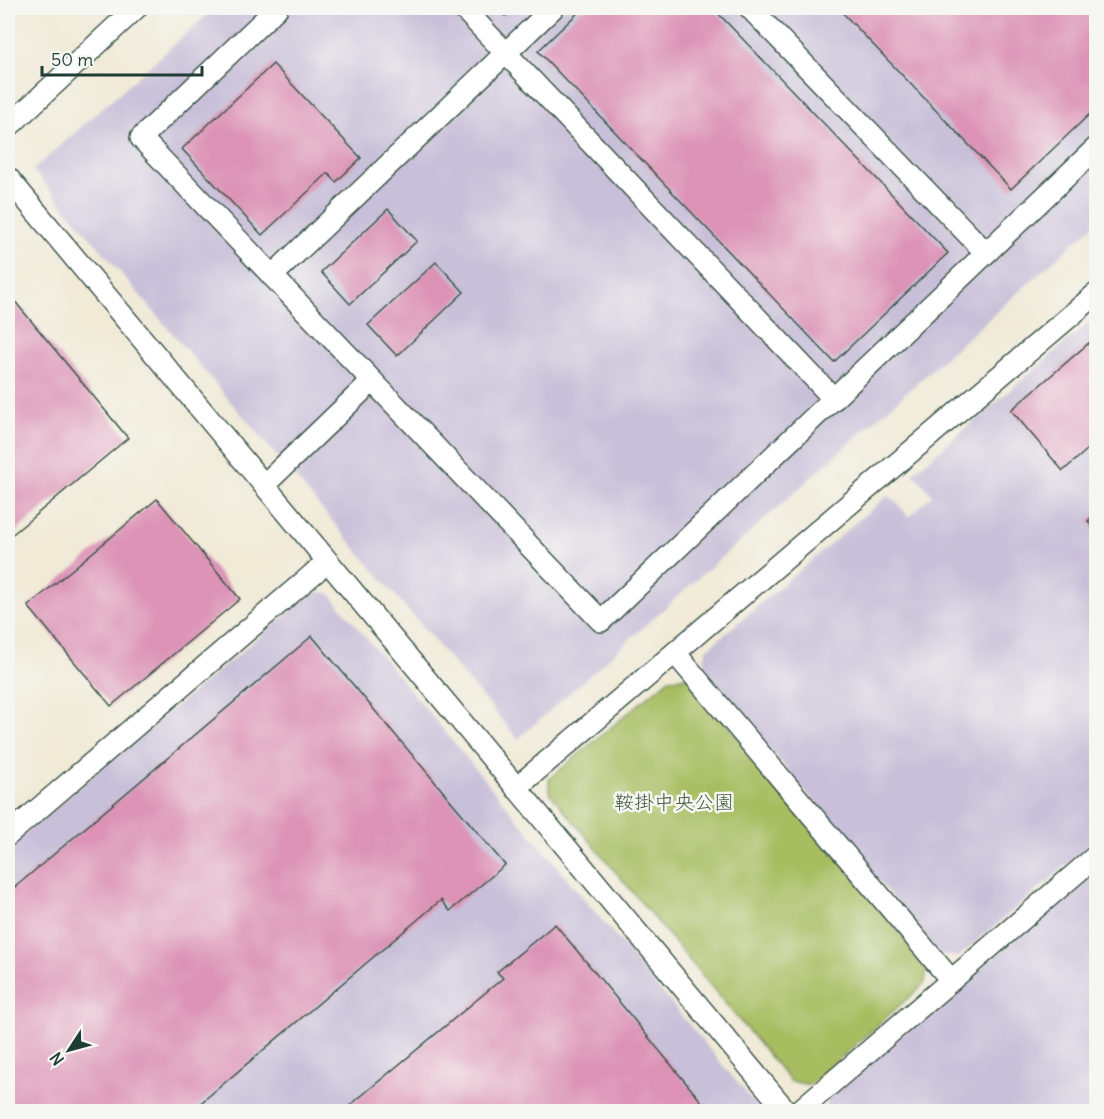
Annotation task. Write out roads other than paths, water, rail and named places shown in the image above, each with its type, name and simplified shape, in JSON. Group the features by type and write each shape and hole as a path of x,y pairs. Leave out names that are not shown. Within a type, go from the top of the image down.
{"street":[{"path":"8,127 135,8"},
{"path":"277,8 141,138 601,621 1096,148"},
{"path":"463,8 834,399"},
{"path":"272,276 553,8"},
{"path":"750,8 986,253"},
{"path":"8,178 787,1112"},
{"path":"516,788 1096,294"},
{"path":"264,485 372,381"},
{"path":"8,835 327,562"},
{"path":"675,653 951,980"},
{"path":"798,1112 1096,856"}],"park label":[{"name":"鞍掛中央公園","path":"674,801"}]}
